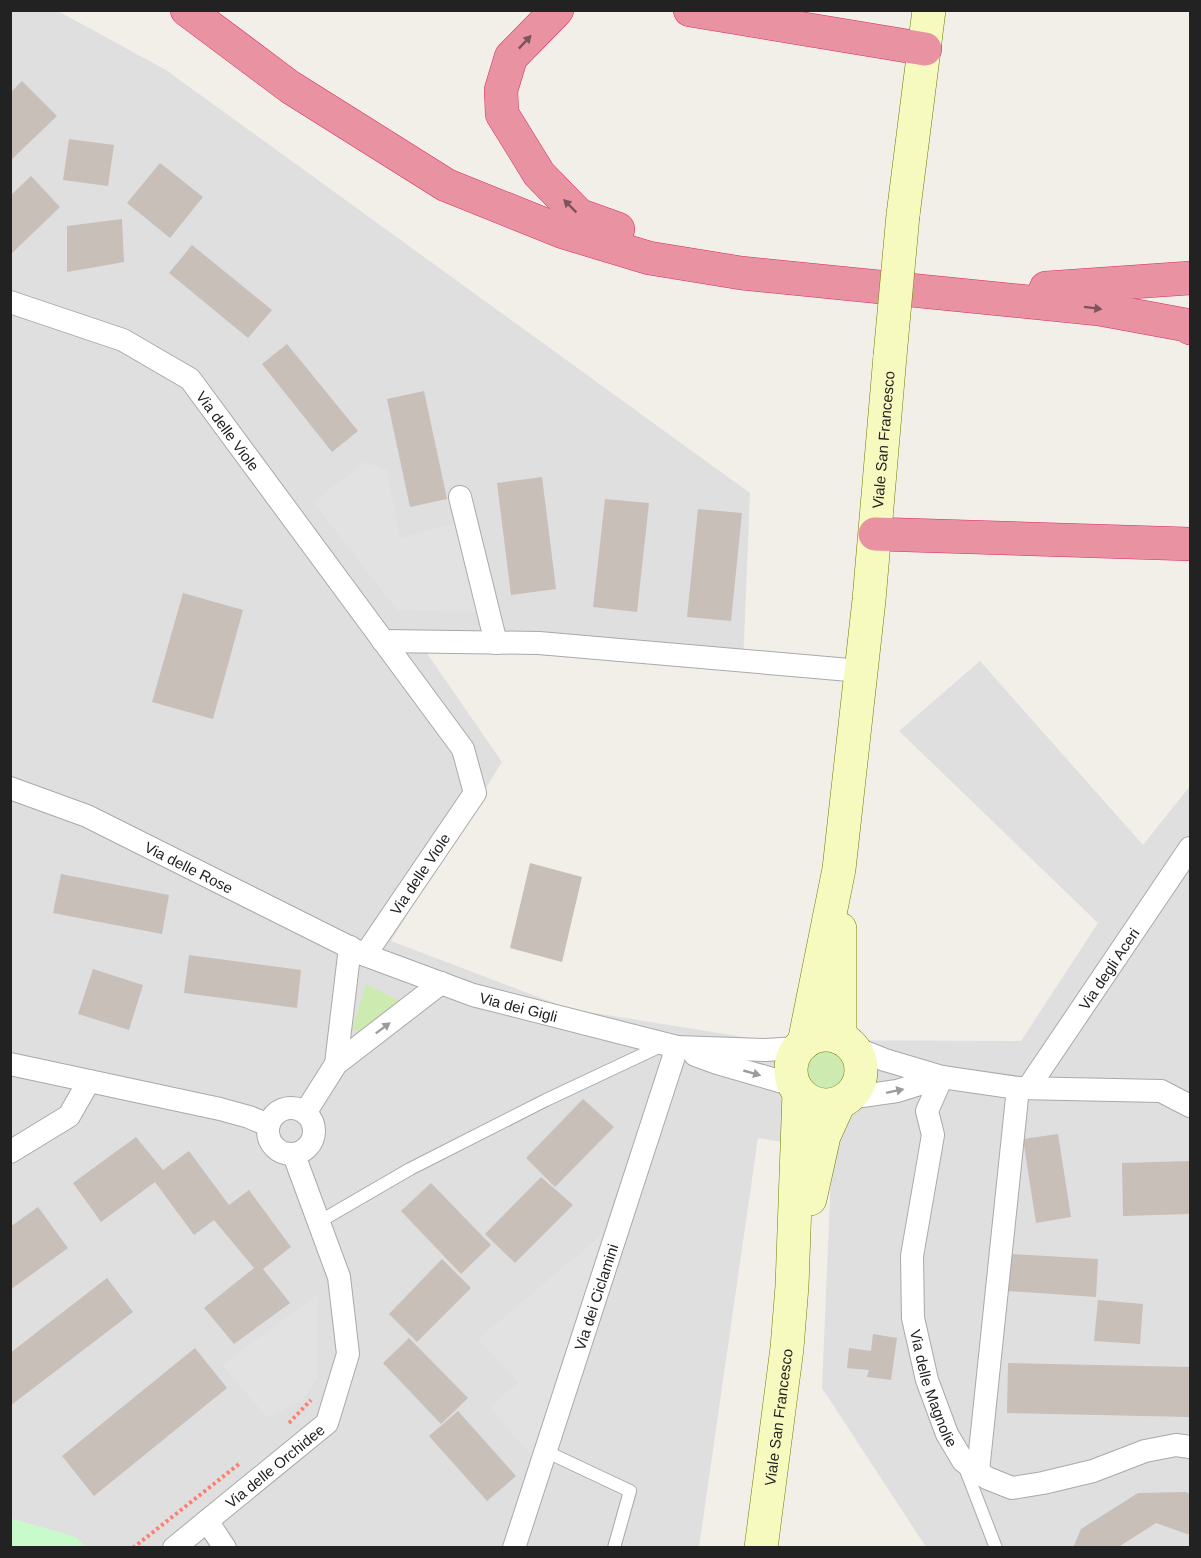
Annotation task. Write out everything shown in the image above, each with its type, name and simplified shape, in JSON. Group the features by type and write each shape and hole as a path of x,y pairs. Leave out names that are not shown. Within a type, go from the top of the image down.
{"highway":[{"path":"187,10 290,87 446,185 562,232 650,258 741,273 1099,309 1191,327"},
{"path":"557,10 511,57 501,90 502,114 538,174 579,215 741,273"},
{"path":"690,10 925,49"},
{"path":"951,294 1191,278"},
{"path":"875,534 1189,543"}],"street":[{"name":"Viale San Francesco","path":"801,1045 827,985 875,534 903,215 929,10"},
{"name":"Via delle Viole","path":"10,302 123,340 190,379 463,749 475,793 358,951"},
{"path":"460,497 496,643"},
{"path":"383,641 539,643 861,671"},
{"name":"Via delle Rose","path":"10,788 87,816 358,951"},
{"name":"Via degli Aceri","path":"1023,1088 1191,849"},
{"path":"336,1064 358,951"},
{"name":"Via dei Gigli","path":"358,951 473,995 670,1046 796,1089"},
{"path":"305,1113 336,1064 441,983"},
{"name":"Viale San Francesco","path":"827,985 846,1042"},
{"path":"942,1077 897,1091 828,1106 807,1101 796,1089 791,1065 801,1045 820,1036 846,1042 885,1060 942,1077 1023,1088 1161,1091 1191,1106"},
{"path":"843,1101 855,1090 861,1077 858,1056 846,1042"},
{"name":"Via dei Gigli","path":"670,1046 765,1050 801,1045"},
{"name":"Via dei Ciclamini","path":"514,1548 670,1046"},
{"path":"10,1064 220,1109 268,1125"},
{"name":"Via delle Magnolie","path":"942,1077 927,1111 933,1135 912,1256 913,1318 927,1380 947,1434 970,1466"},
{"path":"10,1152 69,1116 89,1081"},
{"path":"1023,1088 970,1466 987,1478 1012,1488 1093,1471 1145,1452 1176,1445 1191,1447"},
{"name":"Viale San Francesco","path":"761,1548 787,1348 806,1163 796,1089"},
{"name":"Viale San Francesco","path":"806,1163 843,1101"},
{"path":"291,1108 305,1113 314,1126 312,1141 301,1153 294,1155 279,1152 273,1147 267,1133 271,1118 284,1109 291,1108"},
{"name":"Via delle Orchidee","path":"174,1548 327,1423 348,1354 339,1277 317,1223 294,1155"},
{"path":"207,1521 225,1548"}],"lane":[{"path":"317,1223 431,1158 546,1100 670,1046"},
{"path":"545,1451 630,1491 614,1548"},
{"path":"970,1466 996,1548"}],"path":[{"path":"284,1430 311,1400"},
{"path":"133,1548 242,1462"}],"shaded area":[{"path":"56,10 166,70 750,493 743,666 424,649 502,762 391,941 570,1009 762,1040 1021,1041 1098,923 899,731 980,661 1143,845 1190,786 1190,1547 926,1547 822,1388 832,1150 758,1138 699,1547 11,1548 10,11"},
{"path":"365,462 387,470 400,538 456,523 477,612 397,610 313,502"},
{"path":"605,1232 533,1457 490,1408 518,1382 478,1339"},
{"path":"318,1294 317,1379 303,1399 268,1418 222,1365"}],"green space":[{"path":"366,984 400,1001 367,1033 352,1029"},
{"path":"825,1046 839,1050 847,1058 851,1072 847,1086 839,1094 825,1098 811,1094 803,1086 799,1072 803,1058 811,1050"},
{"path":"10,1518 76,1537 86,1547 11,1547"}],"building":[{"path":"22,81 57,116 10,161 10,93"},
{"path":"69,139 114,145 108,186 63,180"},
{"path":"160,163 203,197 170,238 127,203"},
{"path":"31,176 60,207 10,255 10,196"},
{"path":"122,219 124,262 67,272 67,226"},
{"path":"192,245 272,310 248,338 169,273"},
{"path":"287,344 358,431 332,452 262,364"},
{"path":"424,391 447,499 410,507 387,399"},
{"path":"542,477 556,589 511,595 497,483"},
{"path":"605,499 649,503 637,612 593,607"},
{"path":"698,509 742,513 731,621 687,617"},
{"path":"183,593 243,610 213,719 152,702"},
{"path":"530,863 582,877 562,962 510,948"},
{"path":"61,874 169,895 162,934 53,913"},
{"path":"189,955 301,970 297,1008 184,993"},
{"path":"93,969 143,985 129,1030 78,1014"},
{"path":"583,1099 614,1127 555,1187 526,1158"},
{"path":"1058,1134 1071,1217 1036,1223 1023,1139"},
{"path":"136,1137 163,1170 189,1151 229,1205 249,1190 291,1247 263,1269 290,1303 234,1344 204,1308 254,1268 214,1220 194,1235 155,1182 101,1222 73,1183"},
{"path":"1190,1161 1190,1214 1123,1216 1122,1163"},
{"path":"541,1177 573,1205 515,1263 485,1234"},
{"path":"431,1183 491,1245 461,1274 401,1211"},
{"path":"38,1207 68,1248 10,1290 10,1227"},
{"path":"1010,1254 1098,1259 1096,1297 1008,1291"},
{"path":"442,1259 471,1288 417,1342 389,1314"},
{"path":"107,1278 133,1312 10,1406 10,1353"},
{"path":"1098,1300 1143,1304 1140,1344 1094,1341"},
{"path":"873,1334 897,1338 891,1380 867,1377 869,1370 847,1368 849,1348 871,1351"},
{"path":"409,1338 468,1398 441,1424 383,1363"},
{"path":"195,1348 227,1388 94,1496 62,1456"},
{"path":"1008,1363 1190,1367 1190,1417 1007,1413"},
{"path":"458,1411 516,1476 487,1501 429,1436"},
{"path":"1186,1492 1190,1494 1190,1535 1156,1523 1117,1548 1073,1548 1081,1529 1138,1493"}]}
